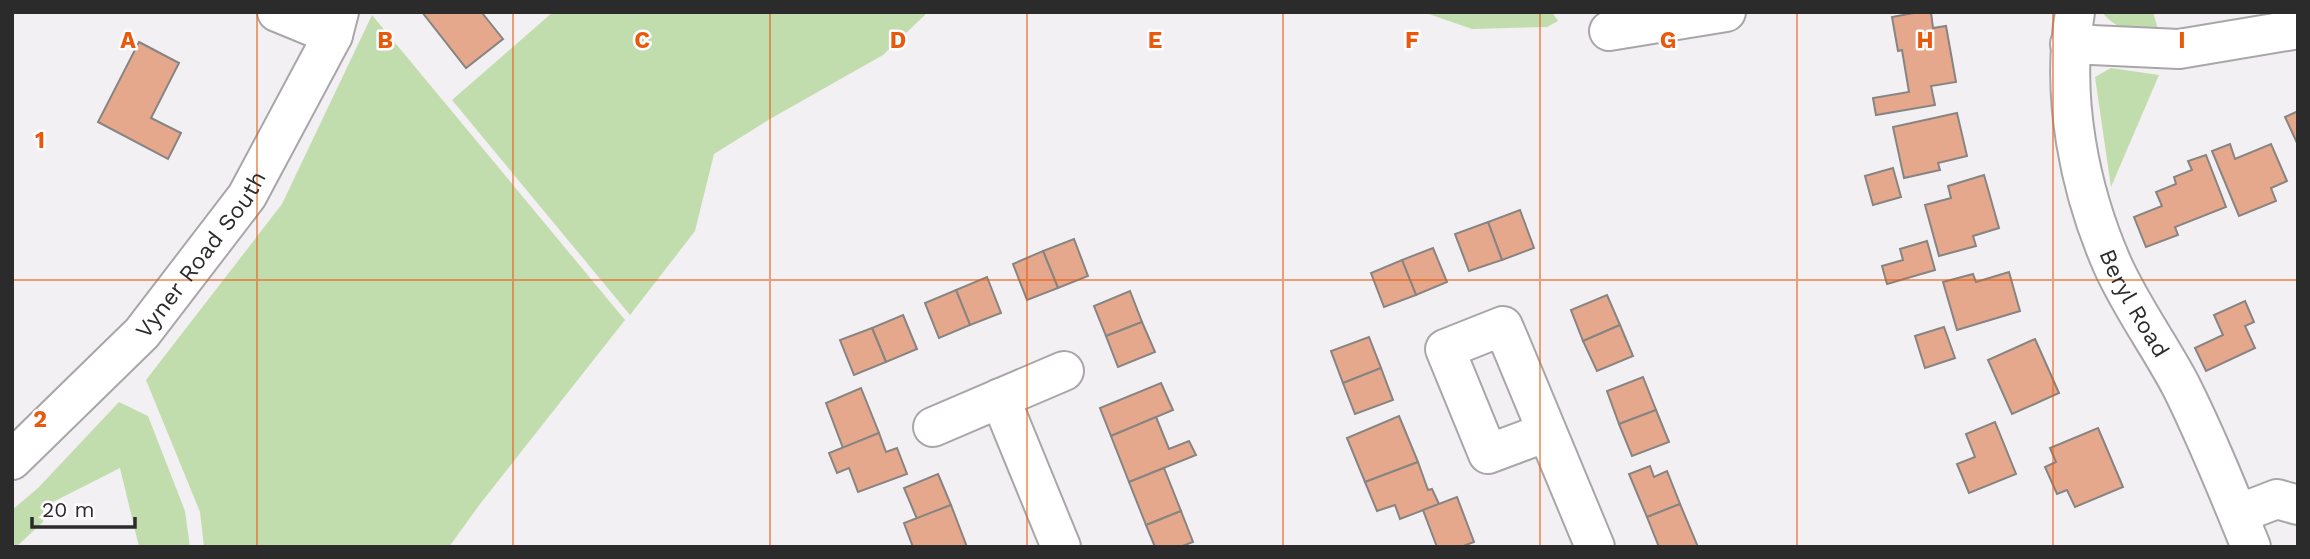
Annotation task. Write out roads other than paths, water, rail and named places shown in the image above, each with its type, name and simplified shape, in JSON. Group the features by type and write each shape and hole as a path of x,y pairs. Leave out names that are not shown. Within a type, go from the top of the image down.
{"street":[{"path":"277,12 336,24"},
{"path":"1609,31 1726,12"},
{"name":"Vyner Road South","path":"12,460 142,333 247,196 336,24"},
{"path":"2073,28 2179,49 2298,27"},
{"name":"Beryl Road","path":"2073,28 2076,147 2091,207 2113,267 2181,387 2244,530"},
{"path":"933,427 1063,371"},
{"path":"1000,398 1061,547"},
{"path":"1547,432 1595,547"},
{"path":"2244,530 2277,499 2298,505"}]}
